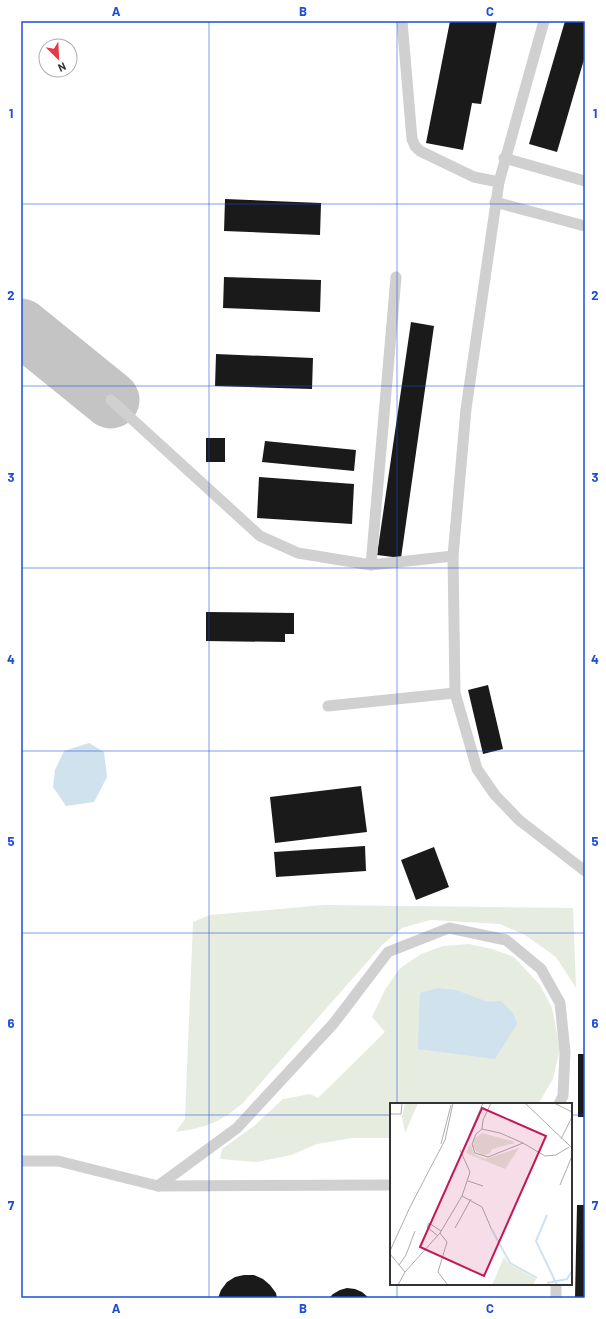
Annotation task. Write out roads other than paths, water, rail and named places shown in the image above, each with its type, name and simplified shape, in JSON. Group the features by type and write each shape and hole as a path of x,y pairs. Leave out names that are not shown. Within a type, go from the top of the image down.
{"lane":[{"path":"402,21 412,139 415,146 420,151 474,177 498,182"},
{"path":"544,21 498,182 466,409 453,556 455,693 478,769 495,795 518,820 585,871"},
{"path":"504,158 585,180"},
{"path":"495,202 585,226"},
{"path":"371,565 396,277"},
{"path":"111,400 260,536 298,553 371,565 453,556"},
{"path":"328,706 455,693"},
{"path":"158,1186 237,1128 334,1023 388,952 449,928 506,940 541,969 560,1003 565,1052 563,1096 560,1103"},
{"path":"21,1161 58,1161 158,1186 390,1185"},
{"path":"556,1285 556,1298"}],"water":[{"path":"89,743 104,752 107,777 94,802 66,806 53,787 55,770 64,751"},
{"path":"438,988 456,990 488,1002 501,1001 513,1013 517,1024 495,1059 418,1049 420,993"}]}
